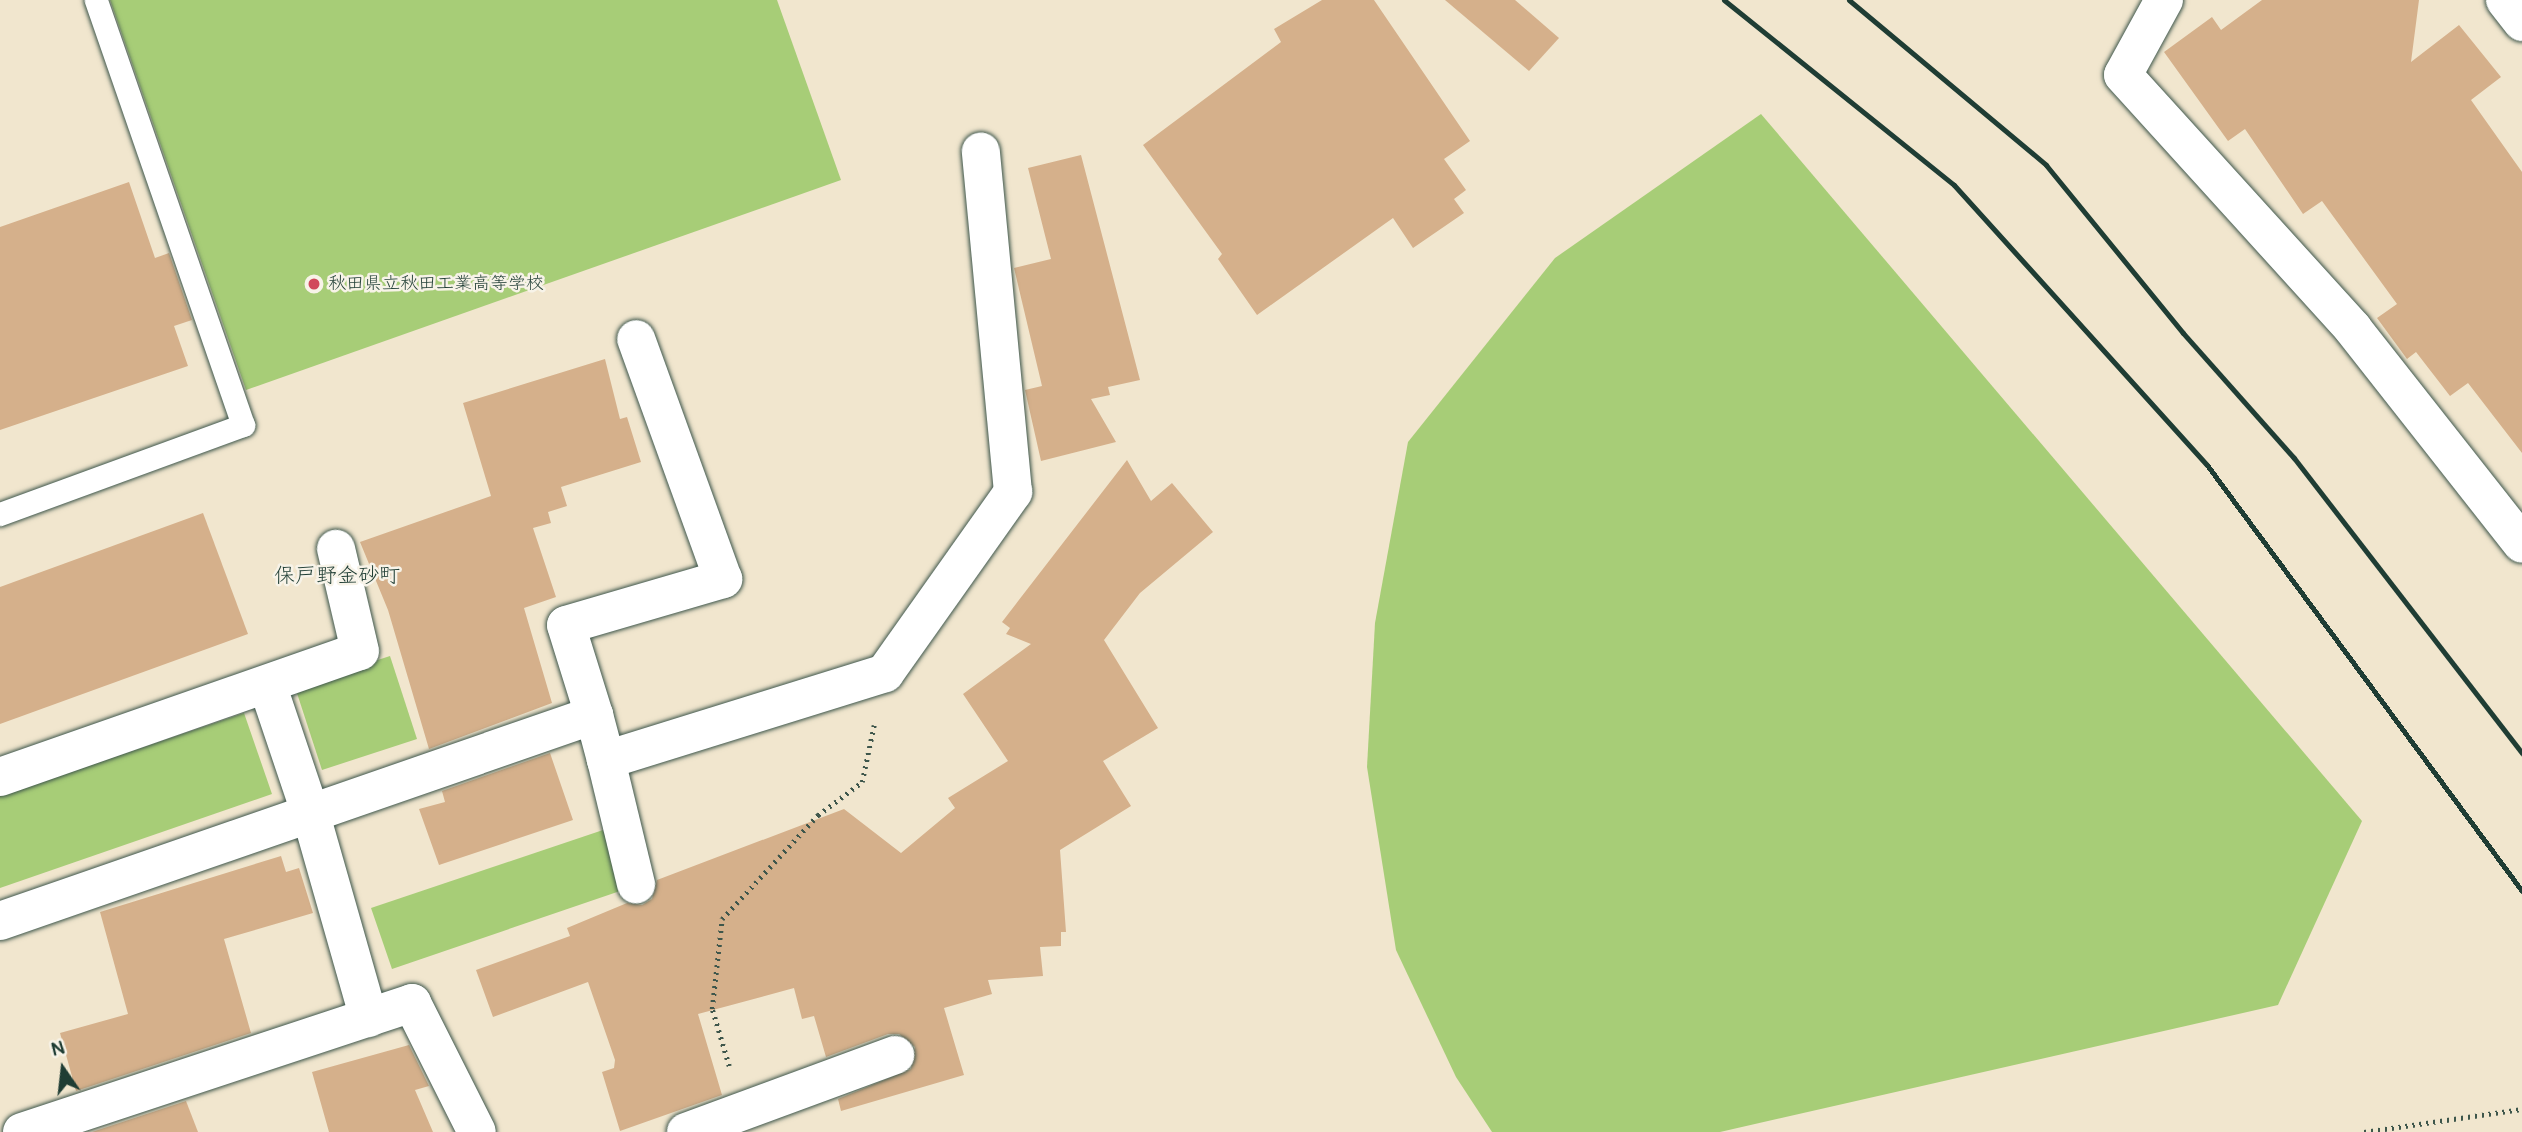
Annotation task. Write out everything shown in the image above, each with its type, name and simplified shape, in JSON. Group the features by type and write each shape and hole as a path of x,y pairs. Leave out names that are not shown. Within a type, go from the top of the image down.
{"street":[{"path":"2164,0 2123,75 2353,329 2522,544"},
{"path":"2505,0 2522,22"},
{"path":"606,760 885,673 1013,492 981,152"},
{"path":"636,339 723,579 566,625 594,715 636,884"},
{"path":"0,777 268,687 360,651 336,549"},
{"path":"268,687 311,815 369,1018"},
{"path":"0,921 594,715"},
{"path":"22,1132 412,1003 477,1132"},
{"path":"686,1132 895,1055"}],"lane":[{"path":"0,514 243,425 96,0"}],"path":[{"path":"742,1111 712,1009 722,919 817,814 862,782 885,673"},
{"path":"2364,1132 2522,1109"}],"green space":[{"path":"110,0 777,0 841,180 246,390"},
{"path":"1761,114 2362,821 2278,1005 1720,1132 1492,1132 1456,1077 1396,950 1367,767 1375,623 1408,442 1555,258"},
{"path":"390,656 417,739 322,770 295,687"},
{"path":"244,713 272,794 0,888 0,796"},
{"path":"603,830 623,890 392,969 371,908"}],"building":[{"path":"1322,0 1374,0 1470,141 1444,159 1466,190 1454,199 1464,213 1413,248 1393,218 1257,315 1218,259 1222,254 1143,145 1281,42 1274,29"},
{"path":"1445,0 1515,0 1559,38 1529,71"},
{"path":"2262,0 2419,0 2411,62 2459,25 2501,77 2471,100 2522,172 2522,453 2468,383 2450,396 2416,352 2407,359 2377,318 2397,304 2322,201 2303,214 2245,129 2228,141 2164,52 2212,17 2221,30"},
{"path":"1081,155 1140,380 1108,387 1110,395 1091,399 1116,442 1041,461 1025,390 1042,386 1014,268 1051,259 1028,168"},
{"path":"129,182 155,258 169,253 192,320 174,326 188,366 0,430 0,227"},
{"path":"605,359 620,419 627,417 641,462 561,487 567,506 548,512 551,523 533,528 556,597 524,608 552,703 429,749 388,610 360,542 491,496 463,403"},
{"path":"1127,460 1151,501 1172,483 1213,532 1140,593 1104,640 1158,728 1103,761 1131,806 1060,850 1066,932 1061,932 1061,946 1040,947 1043,976 988,980 992,994 944,1008 964,1075 841,1111 838,1099 911,1069 915,1047 899,1034 888,1034 826,1057 814,1016 802,1019 794,988 698,1014 722,1095 620,1131 602,1072 614,1068 615,1060 588,982 493,1017 476,970 570,936 567,928 627,903 642,905 652,899 657,880 844,809 901,853 955,808 948,798 1008,761 963,694 1031,644 1006,634 1010,628 1002,622"},
{"path":"203,513 248,634 0,724 0,587"},
{"path":"550,753 573,820 439,865 419,809 445,802 442,791"},
{"path":"281,856 286,872 299,868 313,913 224,939 251,1033 76,1091 60,1033 128,1014 100,912"},
{"path":"409,1045 429,1086 415,1090 433,1132 329,1132 312,1072"},
{"path":"186,1101 198,1132 92,1132"}],"railway":[{"path":"1724,0 1954,185 2207,465 2522,891"},
{"path":"1849,0 2046,165 2183,333 2294,458 2522,753"}],"place":[{"name":"秋田県立秋田工業高等学校","path":"314,284"}],"district":[{"name":"保戸野金砂町","path":"337,576"}]}
